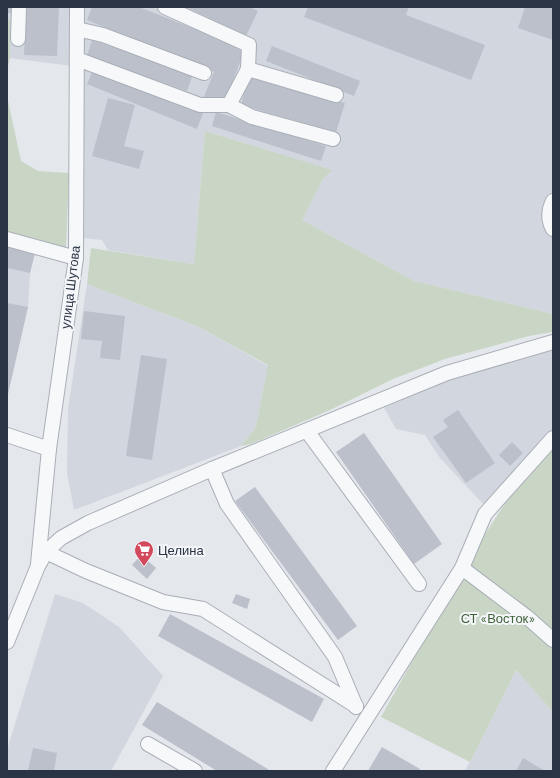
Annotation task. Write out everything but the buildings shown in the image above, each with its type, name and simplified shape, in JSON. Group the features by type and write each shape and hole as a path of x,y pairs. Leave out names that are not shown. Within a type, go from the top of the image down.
{"street":[{"path":"18,39 19,7"},
{"name":"улица Шутова","path":"38,566 49,449 76,258 77,7"},
{"path":"165,7 249,45 248,69 229,105"},
{"path":"77,29 103,35 204,73"},
{"path":"77,59 200,105 229,105 252,117 333,139"},
{"path":"248,69 336,95"},
{"path":"553,201 549,209 550,223 553,229"},
{"path":"7,239 76,258"},
{"path":"7,642 38,566 46,552 61,538 88,523 212,469 447,373 553,342"},
{"path":"307,431 419,584"},
{"path":"7,435 49,449"},
{"path":"333,771 462,568 485,514 553,438"},
{"path":"212,469 227,504 335,657 363,724"},
{"path":"46,552 86,571 163,602 203,609 356,706"},
{"path":"462,568 527,617 553,640"},
{"path":"148,744 195,771"}],"shaded area":[{"path":"7,7 73,7 72,66 10,58 10,20 7,20"},
{"path":"84,7 553,7 553,314 414,281 302,220 323,179 331,170 205,131 194,264 108,250 102,240 83,238"},
{"path":"7,232 38,239 30,273 28,307 7,396"},
{"path":"87,284 199,327 268,366 256,427 241,446 74,510 67,473 68,409"},
{"path":"553,347 553,430 485,506 440,458 425,435 396,429 384,408 436,385"},
{"path":"55,594 83,603 119,627 163,676 111,771 7,771 7,750"},
{"path":"516,670 553,712 553,771 465,771"}],"green space":[{"path":"7,20 10,20 10,58 7,71"},
{"path":"7,96 21,161 38,171 69,173 66,249 38,239 7,232"},
{"path":"205,131 332,170 323,179 302,220 414,281 553,314 553,332 529,336 445,359 393,379 330,410 251,444 241,446 256,427 268,365 199,327 87,284 91,248 194,264"},
{"name":"СТ «Восток»","path":"553,446 553,712 516,670 470,762 381,717 474,551 506,502"}],"place":[{"name":"Целина","path":"144,567"}]}
